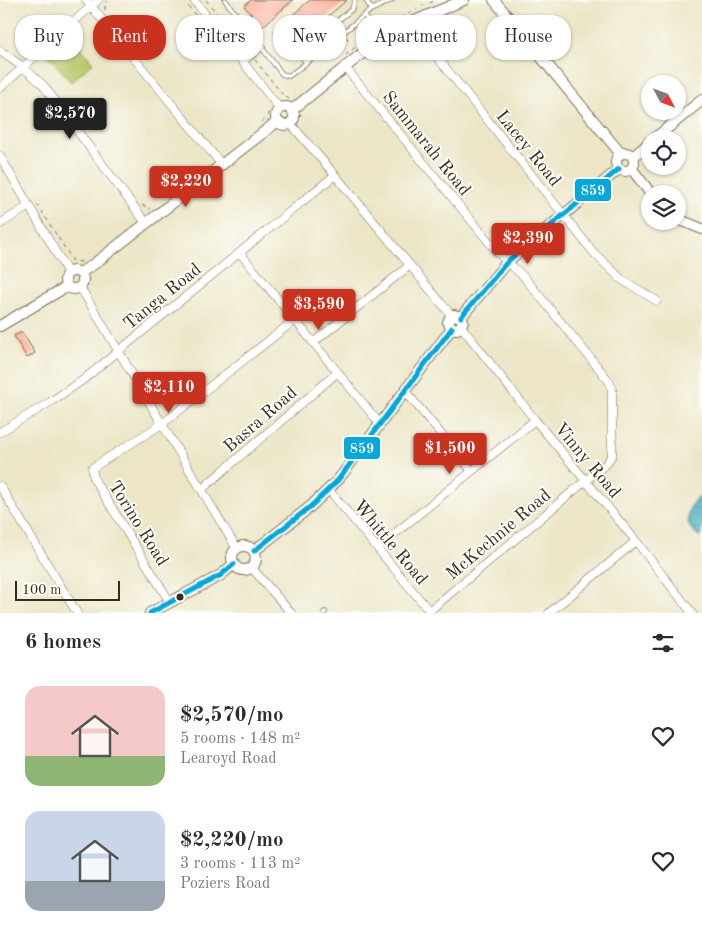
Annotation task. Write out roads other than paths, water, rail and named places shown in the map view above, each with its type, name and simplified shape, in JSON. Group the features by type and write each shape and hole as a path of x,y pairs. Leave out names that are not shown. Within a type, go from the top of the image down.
{"street":[{"path":"194,0 280,109"},
{"path":"429,15 464,0"},
{"path":"483,0 489,0"},
{"path":"494,0 621,154"},
{"path":"0,88 89,3 101,2"},
{"path":"89,3 222,165"},
{"path":"0,51 23,67 43,85 146,223"},
{"path":"292,110 356,58"},
{"name":"Lacey Road","path":"439,60 594,253 621,279 656,301"},
{"name":"Sammarah Road","path":"344,66 498,253 524,277 612,387 612,455 607,463 586,481"},
{"path":"666,130 701,103"},
{"path":"280,109 287,108 292,110"},
{"path":"278,121 277,114 280,109"},
{"path":"278,121 282,124 290,123 294,118 292,110"},
{"path":"80,273 278,121"},
{"name":"Vinny Road","path":"290,123 336,175 636,541 692,613"},
{"path":"632,156 641,149"},
{"path":"619,169 617,160 621,154 627,153 632,156 634,163 632,169"},
{"path":"0,156 33,205 68,273"},
{"path":"254,551 278,534 329,490 456,322 508,262 619,169"},
{"path":"619,169 625,171 632,169"},
{"path":"632,169 645,185"},
{"name":"Tanga Road","path":"0,432 83,380 336,175"},
{"path":"0,224 33,205"},
{"path":"686,222 702,229"},
{"path":"240,253 380,424"},
{"path":"314,342 409,266"},
{"path":"0,326 59,290 68,288 74,290 80,287 83,278 80,273 74,271 68,273 64,282 68,288"},
{"path":"80,287 237,549"},
{"name":"Torino Road","path":"170,602 94,479 92,468 162,424 295,320"},
{"name":"Basra Road","path":"202,489 338,372"},
{"path":"405,391 472,471"},
{"path":"378,548 536,420"},
{"name":"McKechnie Road","path":"430,612 586,481"},
{"path":"0,486 77,613"},
{"name":"Whittle Road","path":"329,490 430,612"},
{"path":"549,613 636,541"},
{"path":"246,546 254,551 256,560 252,568 242,570 234,564 232,558 237,549 246,546"},
{"path":"150,613 221,575 234,564"},
{"path":"252,568 292,613"}],"lane":[{"path":"225,0 237,15"},
{"path":"306,63 299,52 352,9 356,0"},
{"path":"366,0 372,9"},
{"path":"364,15 372,9 392,0"},
{"path":"263,47 271,61 286,76 289,76 356,22"},
{"path":"244,63 248,60"}],"water":[{"path":"702,497 702,535 699,536 690,528 688,513 696,498"}]}
